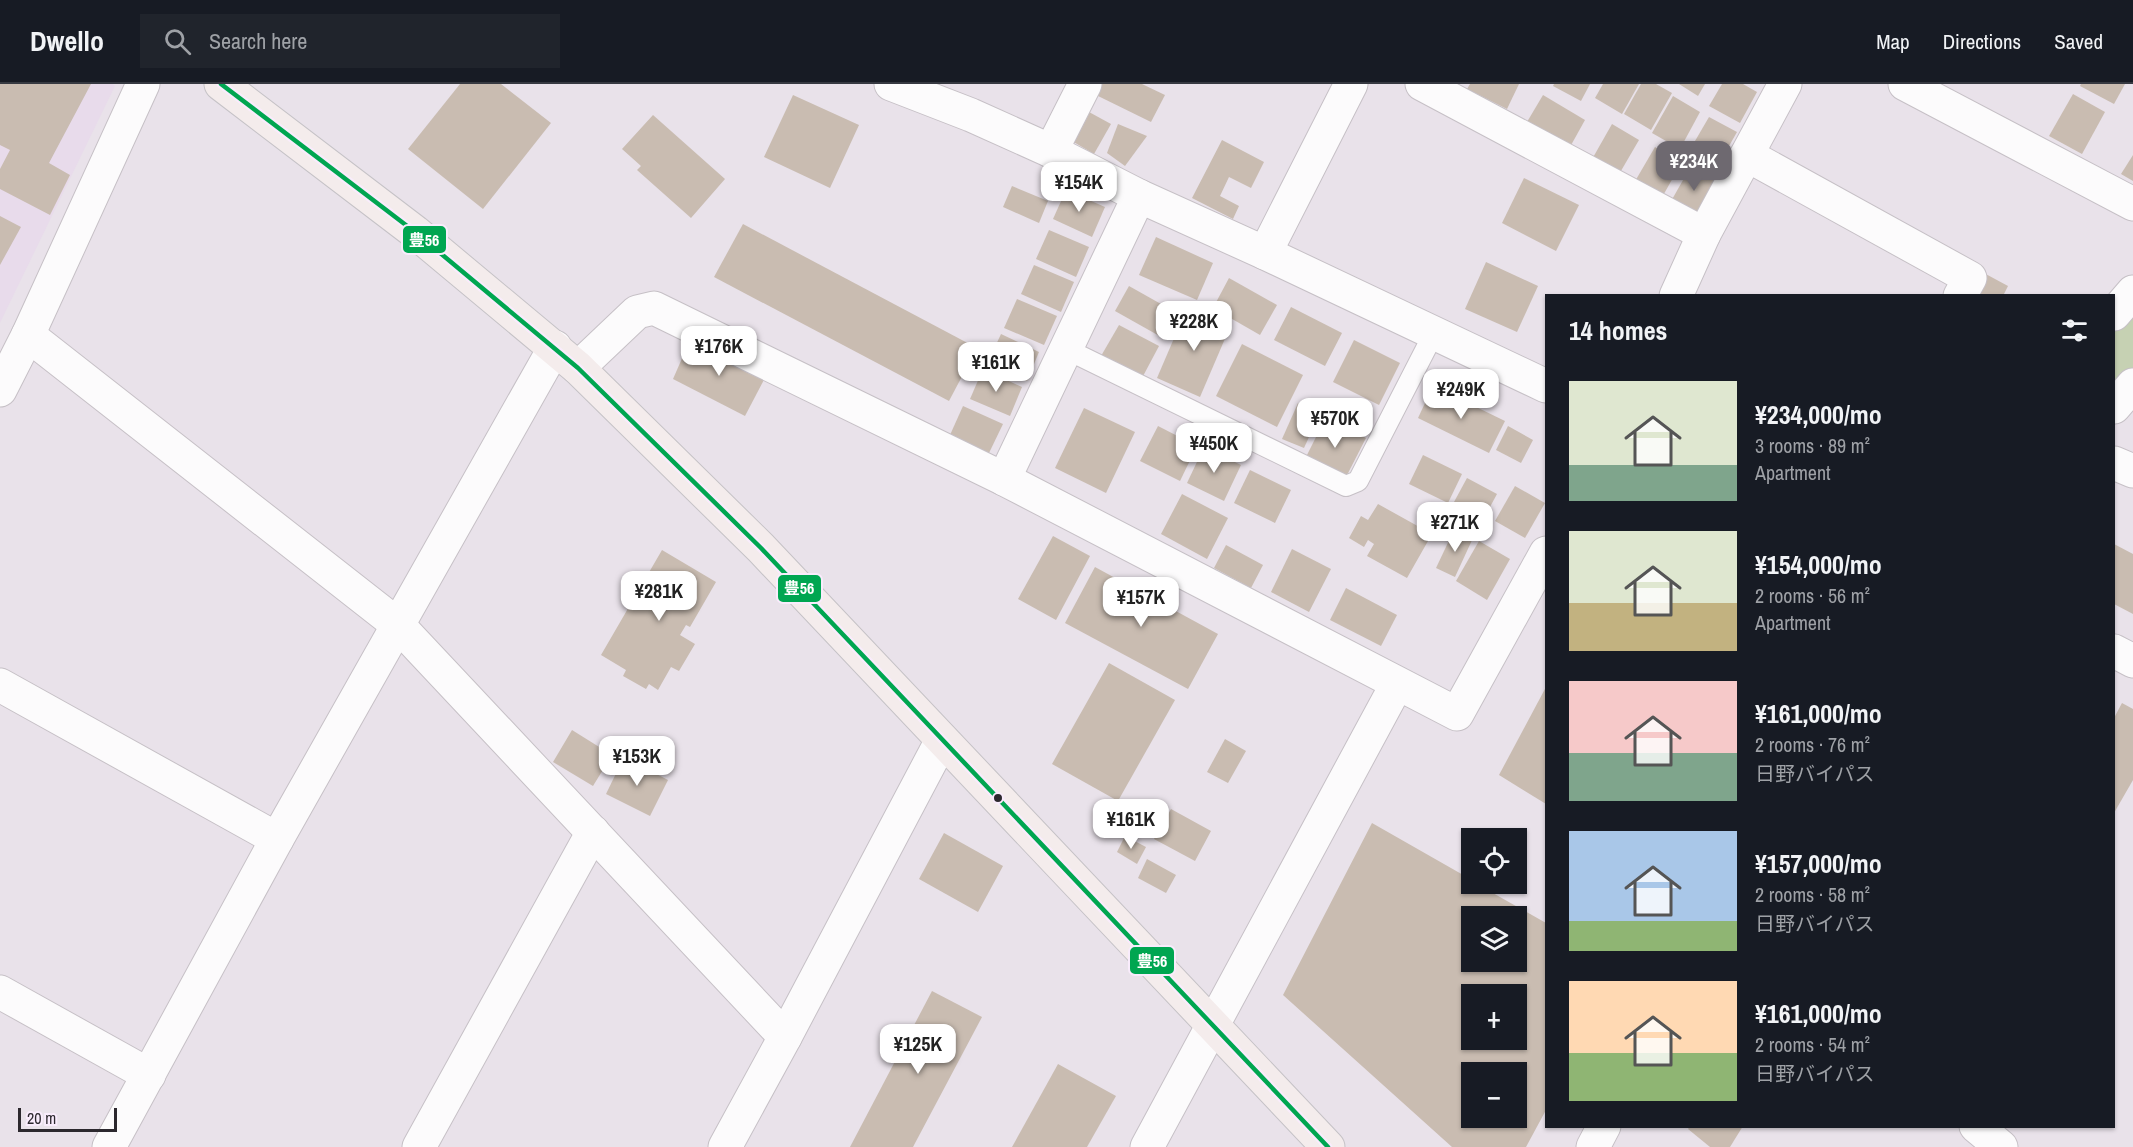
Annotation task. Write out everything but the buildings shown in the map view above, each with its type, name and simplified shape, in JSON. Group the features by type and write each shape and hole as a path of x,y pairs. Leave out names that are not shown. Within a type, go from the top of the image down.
{"highway":[{"path":"220,84 414,232 566,357 761,549 1328,1147"}],"street":[{"path":"0,390 28,335 143,84"},
{"path":"891,84 931,91 971,115 1545,386"},
{"path":"1051,151 1085,84"},
{"path":"1265,253 1351,84"},
{"path":"1422,84 1704,234"},
{"path":"1678,294 1704,234 1785,84"},
{"path":"1905,84 2133,204"},
{"path":"1747,155 1970,278 1961,294"},
{"path":"1004,479 1139,195"},
{"path":"2115,313 2133,292"},
{"path":"109,1147 277,839 398,625 566,357 637,312 654,308 1004,479 1457,714 1545,555"},
{"path":"28,335 398,625 785,1037"},
{"path":"2115,406 2133,385"},
{"path":"2115,463 2133,471"},
{"path":"2115,652 2133,661"},
{"path":"1147,1147 1397,684"},
{"path":"0,685 277,839"},
{"path":"725,1147 942,740"},
{"path":"419,1147 593,832"},
{"path":"0,992 149,1075"},
{"path":"1593,1147 1603,1128"},
{"path":"1978,1128 2001,1147"}],"lane":[{"path":"1066,349 1346,486 1359,481 1434,333"}],"shaded area":[{"path":"0,84 113,84 115,86 0,323"}],"green space":[{"path":"2133,292 2133,385 2115,406 2115,313"}],"transit line":[{"name":"豊56","path":"221,84 415,232 578,368 761,548 1328,1147"}]}
